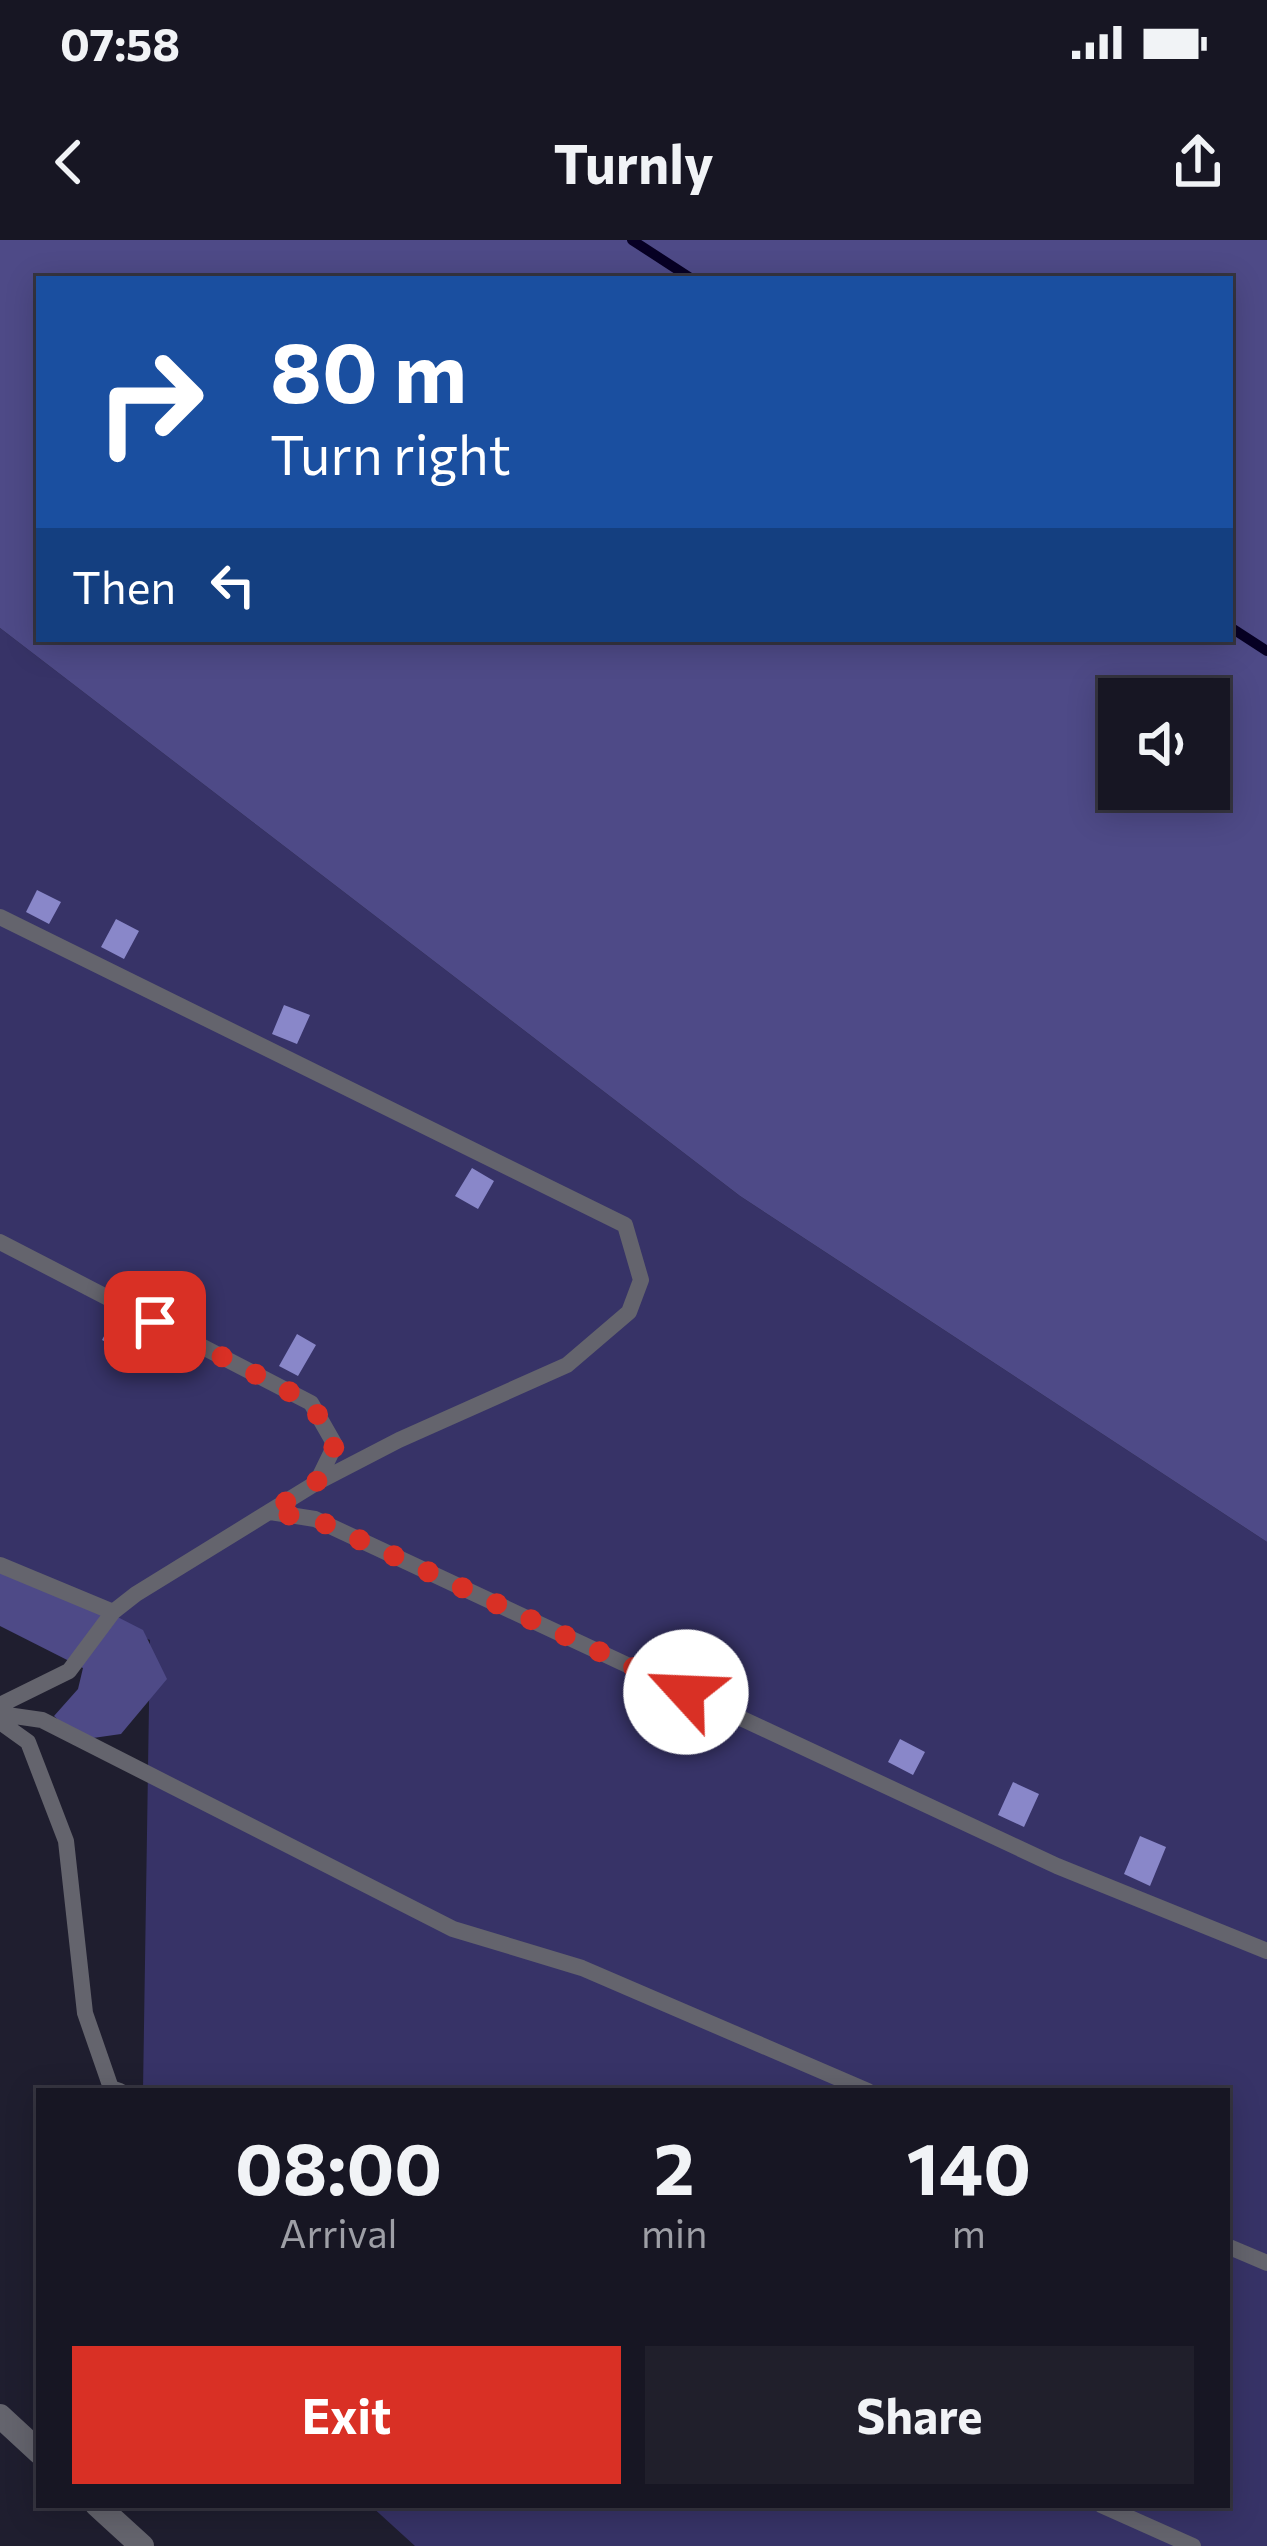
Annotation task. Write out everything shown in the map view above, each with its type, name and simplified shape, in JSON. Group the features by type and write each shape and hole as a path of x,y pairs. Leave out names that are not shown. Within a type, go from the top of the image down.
{"street":[{"path":"0,2416 36,2449"},
{"path":"100,2508 142,2546"}],"lane":[{"path":"0,917 626,1225 641,1280 629,1312 567,1366 399,1440 316,1483 112,1612 69,1671 0,1705"},
{"path":"0,1242 311,1403 335,1445 316,1483"},
{"path":"270,1512 315,1519 1058,1866 1267,1952"},
{"path":"0,1565 112,1612"},
{"path":"0,1718 28,1742 66,1841 85,2013 111,2088"},
{"path":"0,1718 42,1720 453,1929 582,1968 861,2088"},
{"path":"1230,2247 1267,2263"},
{"path":"1108,2508 1193,2546"}],"shaded area":[{"path":"0,240 1267,240 1267,1542 740,1196 0,628"},
{"path":"0,628 740,1196 1267,1542 1267,2546 415,2546 373,2508 1230,2508 1230,2088 143,2088 150,1640 0,1576"},
{"path":"0,1557 143,1630 167,1679 121,1734 79,1740 54,1716 78,1689 83,1668 0,1626"}],"building":[{"path":"37,890 61,902 49,924 26,912"},
{"path":"116,919 139,931 124,959 101,947"},
{"path":"284,1005 310,1015 297,1044 272,1034"},
{"path":"472,1168 494,1181 478,1209 455,1196"},
{"path":"113,1319 136,1331 125,1352 102,1340"},
{"path":"297,1334 316,1345 298,1376 279,1366"},
{"path":"640,1683 664,1693 652,1722 629,1713"},
{"path":"900,1739 925,1752 913,1775 888,1762"},
{"path":"1013,1782 1039,1794 1024,1827 998,1815"},
{"path":"1140,1836 1166,1847 1150,1886 1124,1874"}],"waterway":[{"path":"632,240 687,276"},
{"path":"1233,629 1267,651"}],"route":[{"path":"155,1322 311,1403 335,1445 316,1483 270,1512 315,1519 686,1692"}]}
